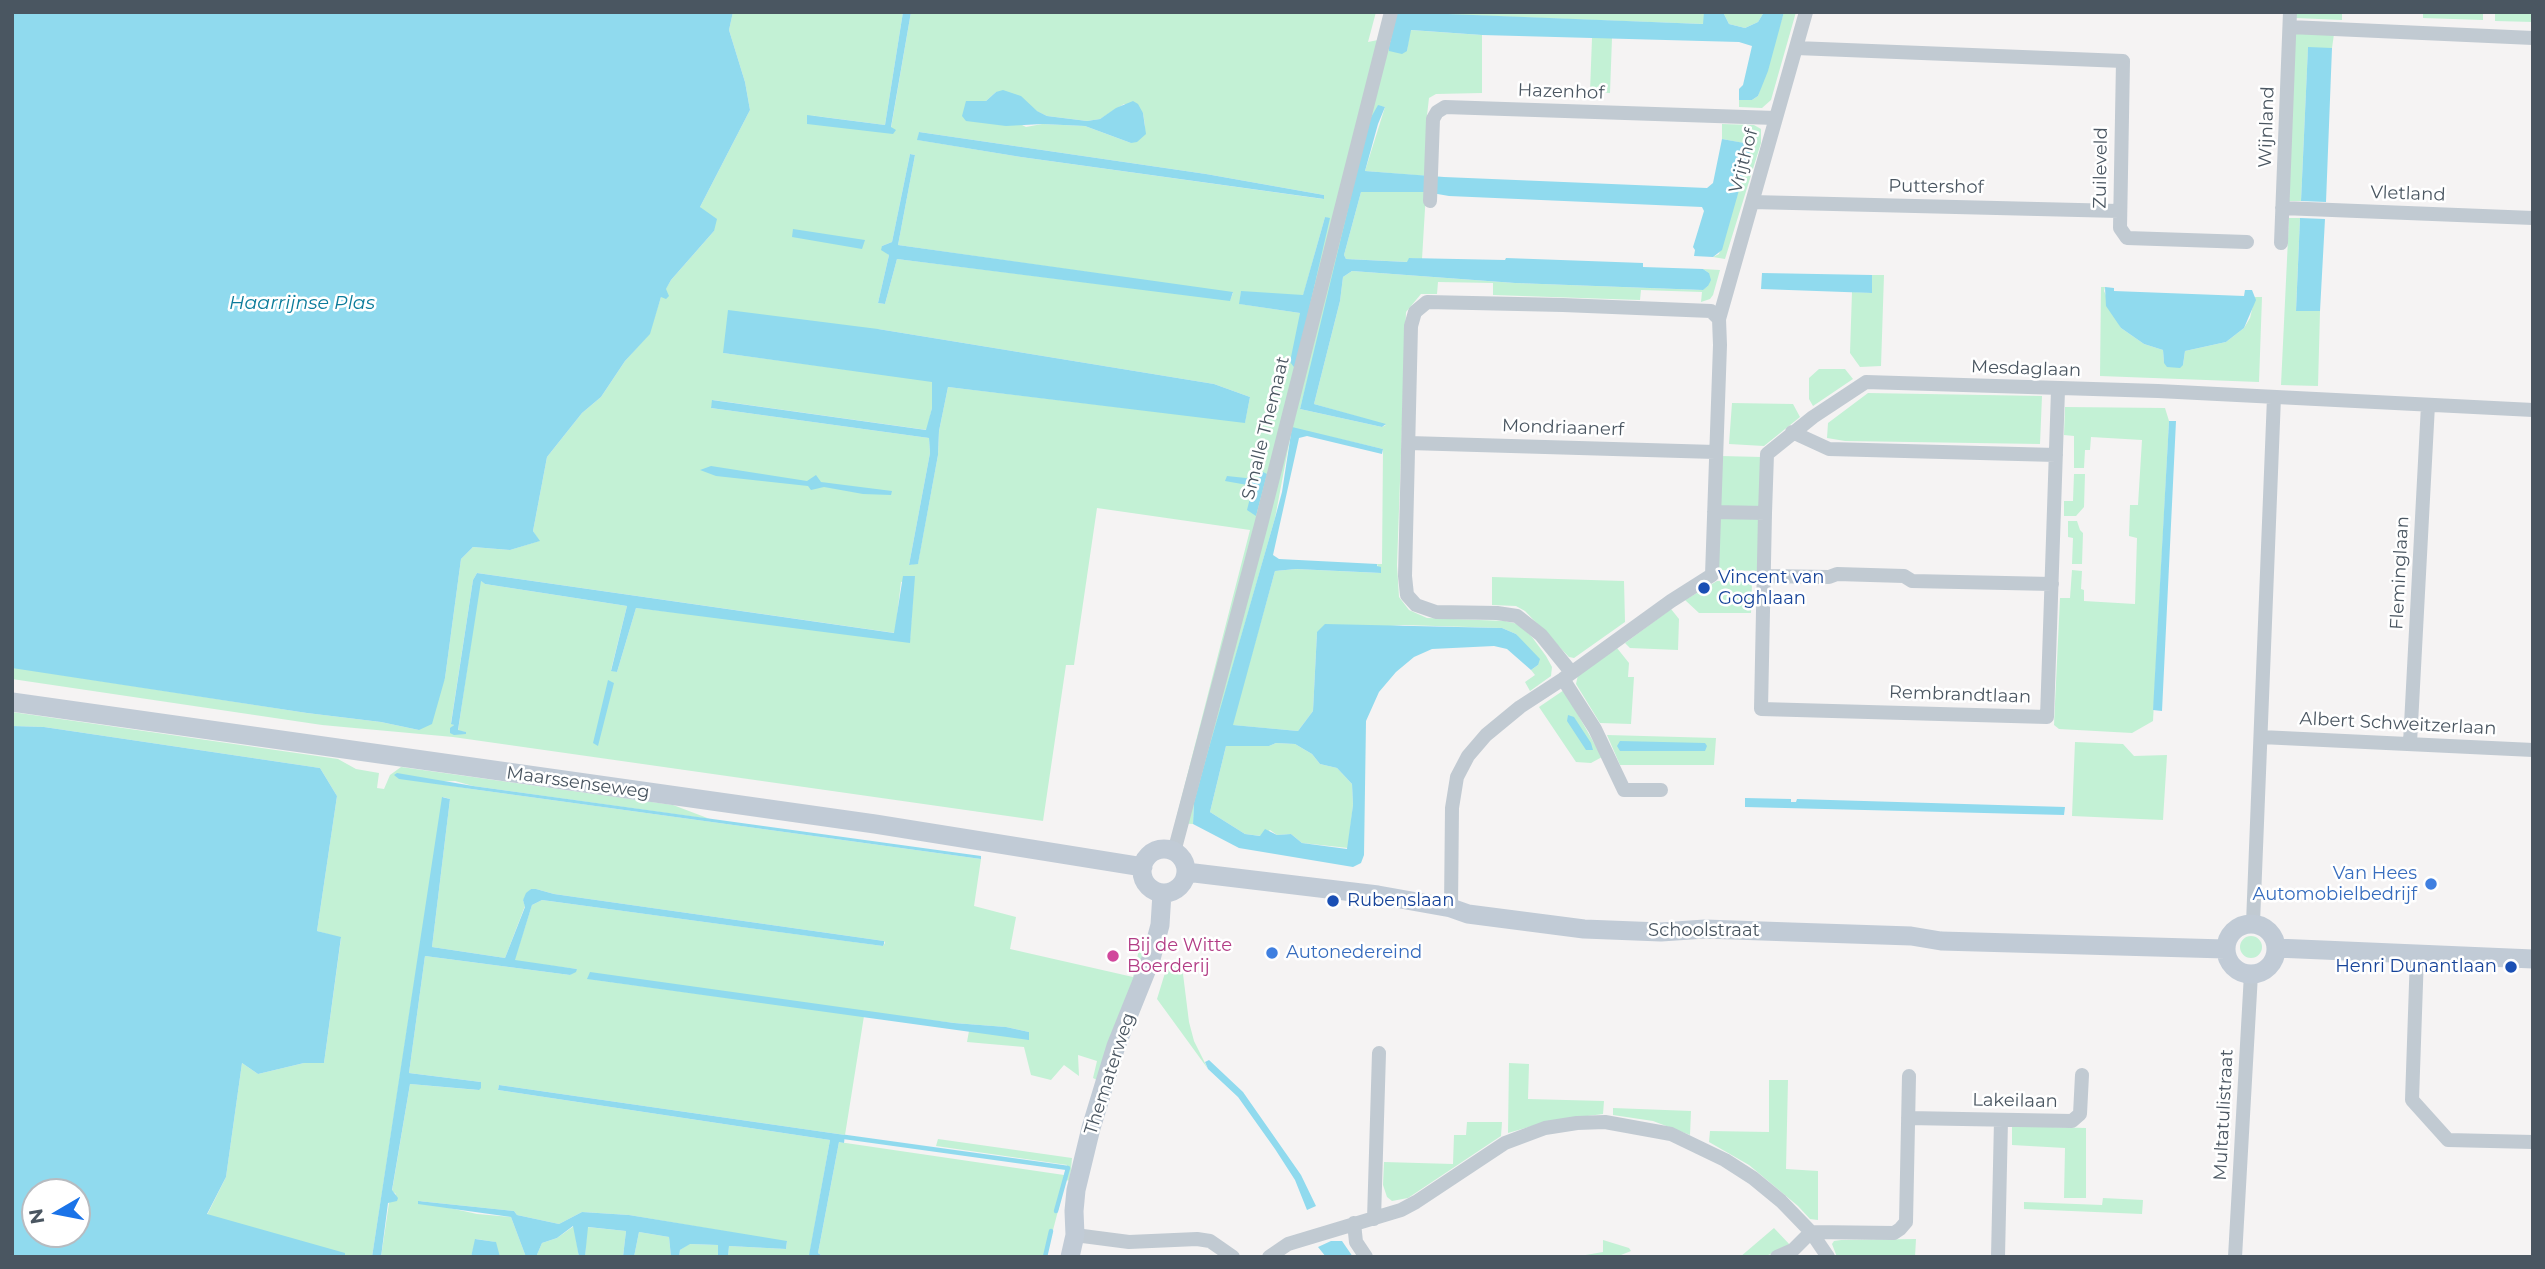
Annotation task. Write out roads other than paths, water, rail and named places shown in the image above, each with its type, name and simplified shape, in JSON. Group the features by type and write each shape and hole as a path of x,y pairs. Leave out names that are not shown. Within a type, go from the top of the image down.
{"street":[{"name":"Smalle Themaat","path":"1174,852 1261,526 1391,12"},
{"name":"Vrijthof","path":"1718,319 1806,12"},
{"path":"2290,20 2533,38"},
{"name":"Wijnland","path":"2281,243 2290,20"},
{"name":"Zuileveld","path":"1796,48 2123,61 2120,228 2127,238 2247,242"},
{"name":"Hazenhof","path":"1430,201 1433,119 1437,112 1446,107 1775,118"},
{"name":"Puttershof","path":"1752,202 2119,211"},
{"name":"Vletland","path":"2283,208 2533,218"},
{"path":"1451,908 1452,808 1457,777 1468,755 1486,735 1520,707 1567,676 1712,575 1720,345 1718,319 1711,311 1427,302 1415,312 1411,326 1405,588 1411,601 1423,609 1436,612 1497,612 1517,617 1541,635 1567,676 1624,790 1661,790"},
{"name":"Mesdaglaan","path":"1765,513 1767,454 1792,432 1866,382 2158,391 2533,410"},
{"name":"Rembrandtlaan","path":"1763,576 1761,709 2047,717 2058,390"},
{"path":"2252,923 2274,397"},
{"name":"Fleminglaan","path":"2410,743 2428,405"},
{"path":"1792,432 1829,449 2056,455"},
{"name":"Mondriaanerf","path":"1409,443 1715,452"},
{"path":"1714,512 1765,513 1763,576 1829,577 1837,574 1904,576 1912,581 2052,584"},
{"name":"Maarssenseweg","path":"12,702 875,824 1143,867"},
{"name":"Albert Schweitzerlaan","path":"2261,737 2533,750"},
{"path":"1168,849 1174,852 1181,857 1186,872 1181,885 1176,890 1162,893 1149,887 1143,867 1149,855 1168,849"},
{"name":"Schoolstraat","path":"1186,872 1298,884 1451,908 1468,914 1584,929 1661,932 1705,929 1911,936 1941,941 2225,949"},
{"name":"Thematerweg","path":"1070,1257 1075,1235 1076,1190 1091,1128 1116,1046 1152,959 1160,925 1162,893"},
{"path":"2252,923 2269,931 2276,948 2275,956 2266,969 2251,974 2243,974 2230,964 2225,949 2227,940 2237,927 2252,923"},
{"path":"2276,948 2533,959"},
{"path":"2417,955 2412,1100 2448,1140 2532,1142"},
{"name":"Multatulistraat","path":"2235,1257 2251,974"},
{"path":"1374,1219 1379,1053"},
{"name":"Lakeilaan","path":"1909,1118 2072,1121 2080,1114 2082,1075"},
{"path":"1777,1257 1793,1250 1811,1233 1894,1233 1906,1222 1909,1076"},
{"path":"1998,1257 2001,1120"},
{"path":"1269,1257 1288,1244 1374,1219 1416,1202 1504,1143 1545,1128 1605,1122 1671,1134 1707,1150 1753,1178 1781,1201 1811,1233 1828,1257"},
{"path":"1354,1223 1356,1241 1366,1257"},
{"path":"1075,1235 1129,1242 1198,1239 1210,1241 1233,1257"},
{"path":"1288,1244 1299,1257"}],"water":[{"name":"Haarrijnse Plas","path":"12,12 733,12 729,30 745,82 750,110 700,207 717,219 714,231 671,280 666,289 669,296 666,299 661,297 650,334 625,361 601,397 582,413 547,457 533,531 540,541 510,550 473,547 461,559 445,678 432,724 419,730 381,722 12,668"},
{"path":"903,12 911,12 891,127 896,130 893,134 807,124 807,115 885,125"},
{"path":"1397,12 1703,24 1704,12 1723,12 1729,24 1745,28 1758,22 1764,12 1784,12 1768,71 1758,96 1752,100 1739,100 1739,89 1743,85 1752,46 1739,42 1482,35 1411,30 1407,51 1402,54 1389,51"},
{"path":"2308,47 2332,48 2326,202 2301,201"},
{"path":"1003,90 1021,96 1037,111 1047,116 1087,121 1100,119 1133,101 1143,113 1146,134 1137,142 1131,143 1085,126 1006,126 966,121 962,116 966,101 986,101 996,92"},
{"path":"1378,105 1385,107 1365,171 1707,188 1713,183 1722,139 1750,144 1751,148 1722,250 1713,257 1694,256 1693,247 1704,211 1702,207 1449,196 1426,192 1361,192 1344,255 1346,259 1407,262 1409,258 1506,258 1643,263 1643,267 1703,269 1709,273 1711,280 1708,286 1703,290 1515,283 1352,271 1343,277 1340,301 1314,404 1386,424 1382,427 1300,409 1369,121"},
{"path":"919,132 1206,174 1324,195 1324,199 917,140"},
{"path":"910,154 915,155 898,245 1233,292 1230,301 897,259 885,304 878,303 889,255 881,250 882,246 892,242"},
{"path":"1325,217 1330,218 1294,367 1290,362 1300,313 1239,304 1241,291 1303,295"},
{"path":"2300,218 2325,219 2320,311 2296,311"},
{"path":"793,229 865,240 862,249 792,237"},
{"path":"1762,273 1872,275 1872,293 1761,289"},
{"path":"2105,287 2114,288 2114,291 2244,296 2245,290 2252,290 2256,300 2244,328 2226,342 2185,351 2180,368 2167,367 2163,350 2144,344 2121,328 2106,306"},
{"path":"728,310 878,329 1214,384 1250,397 1245,423 948,387 918,564 909,565 930,453 929,438 711,408 712,400 926,430 932,408 932,382 723,353"},
{"path":"2169,421 2176,421 2162,711 2153,710"},
{"path":"1292,427 1383,449 1382,454 1307,436 1299,438 1273,555 1279,559 1377,564 1381,567 1381,573 1296,569 1275,571 1233,725 1298,731 1313,711 1317,632 1325,624 1502,628 1516,634 1540,659 1538,665 1531,670 1507,649 1494,646 1432,649 1414,657 1396,672 1379,692 1366,721 1364,855 1361,863 1353,867 1239,848 1193,824 1194,802 1282,492","holes":["1295,744 1312,754 1320,764 1337,768 1352,784 1353,805 1347,849 1302,843 1291,834 1277,835 1265,829 1260,836 1245,834 1210,812 1226,746"]},
{"path":"711,466 807,481 816,475 821,482 892,491 891,495 863,494 824,487 811,490 808,486 716,476 700,470"},
{"path":"1263,472 1267,474 1256,516 1247,510 1253,486 1225,481 1227,476 1255,479"},
{"path":"477,573 894,633 903,576 915,576 910,643 636,608 617,672 611,671 627,606 485,584 481,581 458,730 466,734 454,735 450,733 450,728 454,725 451,724 473,580"},
{"path":"608,680 614,683 598,746 593,743"},
{"path":"1568,715 1574,717 1593,750 1586,750 1567,721"},
{"path":"12,726 44,727 320,768 337,796 317,931 341,937 324,1063 304,1063 258,1074 242,1063 226,1177 207,1214 345,1253 345,1257 12,1257"},
{"path":"1620,741 1705,743 1707,746 1705,751 1620,751 1617,746"},
{"path":"397,773 473,786 981,856 981,859 399,779 394,775"},
{"path":"442,797 450,799 432,947 505,958 525,907 523,900 531,889 884,941 884,944 883,946 542,900 532,905 515,960 577,969 570,975 425,956 409,1073 481,1082 481,1088 479,1090 410,1084 392,1190 398,1198 397,1201 388,1203 381,1257 372,1257"},
{"path":"1745,798 1791,799 1791,802 1796,802 1797,799 2065,807 2064,815 1745,807"},
{"path":"590,972 954,1023 1006,1027 1029,1032 1029,1040 587,979"},
{"path":"1209,1060 1243,1092 1301,1175 1316,1206 1307,1210 1295,1180 1275,1149 1238,1097 1208,1069 1205,1062"},
{"path":"499,1085 845,1135 844,1143 839,1142 818,1253 824,1257 809,1255 830,1140 498,1090"},
{"path":"418,1201 514,1211 517,1215 559,1224 582,1212 629,1215 787,1241 786,1249 729,1246 728,1257 718,1257 718,1245 690,1244 680,1250 679,1257 671,1257 669,1237 639,1232 634,1257 623,1257 626,1231 588,1227 585,1257 579,1257 573,1226 557,1238 542,1243 536,1257 526,1257 511,1217 418,1204"},
{"path":"475,1239 496,1242 500,1257 471,1257"},
{"path":"1331,1241 1342,1241 1353,1257 1326,1257 1318,1247"}],"waterway":[{"path":"845,1137 1068,1168 1056,1211"},
{"path":"1045,1257 1051,1231"}],"place":[{"name":"Vincent van Goghlaan","path":"1704,588"},
{"name":"Van Hees Automobielbedrijf","path":"2431,884"},
{"name":"Rubenslaan","path":"1333,901"},
{"name":"Autonedereind","path":"1272,953"},
{"name":"Bij de Witte Boerderij","path":"1113,956"},
{"name":"Henri Dunantlaan","path":"2511,967"}]}
